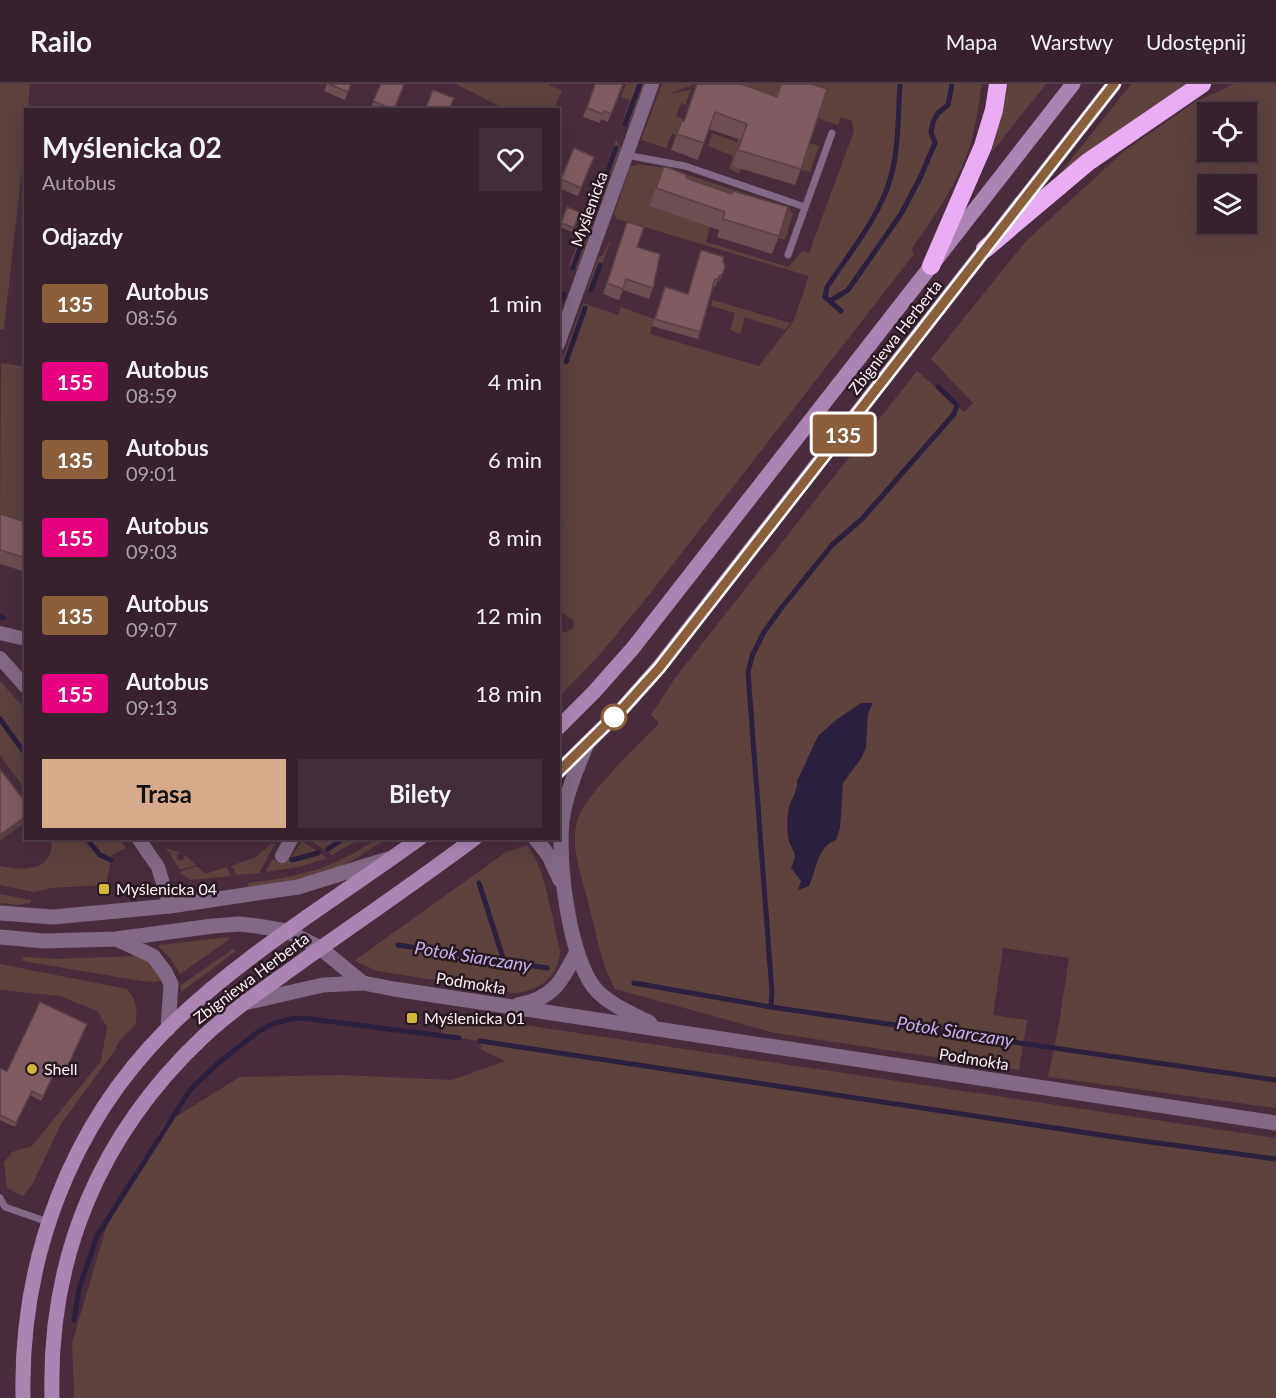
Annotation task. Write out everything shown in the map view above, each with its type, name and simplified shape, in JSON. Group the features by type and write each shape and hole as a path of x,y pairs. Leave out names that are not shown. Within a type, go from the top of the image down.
{"highway":[{"path":"931,266 983,146 994,110 998,84"},
{"path":"985,249 1088,162 1202,84"}],"main road":[{"name":"Zbigniewa Herberta","path":"560,726 633,648 1073,84"},
{"name":"Zbigniewa Herberta","path":"560,770 586,746 659,668 1114,84"},
{"name":"Zbigniewa Herberta","path":"23,1398 28,1310 37,1259 48,1222 71,1165 97,1118 131,1070 168,1029 210,990 287,931 417,840"},
{"name":"Zbigniewa Herberta","path":"52,1398 52,1350 57,1301 73,1236 93,1185 120,1137 158,1083 205,1035 244,1003 472,840"}],"street":[{"name":"Myślenicka","path":"560,338 652,84"},
{"path":"0,633 24,639"},
{"path":"0,658 24,685"},
{"name":"Podmokła","path":"586,746 563,816 562,885 577,951 583,971 597,991 628,1012 666,1030"},
{"path":"139,840 158,867 170,906"},
{"path":"282,856 291,840"},
{"path":"537,840 549,856 562,885"},
{"path":"0,913 53,917 170,906 298,886 394,857"},
{"name":"Podmokła","path":"0,937 44,941 116,939 239,924 287,931 320,948 363,983 506,1007 1276,1123"},
{"path":"116,939 153,956 165,972 171,984 168,1029"},
{"path":"506,1007 534,1003 555,990 577,951"},
{"path":"244,1003 323,985 363,983"}],"lane":[{"path":"788,255 832,133"},
{"path":"626,155 685,166 805,207"},
{"path":"0,1198 3,1209 48,1222"}],"shaded area":[{"path":"0,84 30,84 28,108 24,108 24,150 4,330 0,329"},
{"path":"456,84 550,84 562,90 554,108 503,108"},
{"path":"626,84 645,84 629,125 622,123 630,100 621,97"},
{"path":"662,84 695,84 667,95 691,89 686,103 689,105 681,103 676,116 683,119 682,123 703,145 672,134 666,148 641,140"},
{"path":"716,84 982,84 974,131 961,170 934,217 911,250 914,254 649,595 602,652 560,696 560,632 566,632 574,627 574,621 560,611 560,365 583,303 618,315 621,307 654,319 650,334 759,366 793,322 809,276 617,219 614,214 630,167 638,164 670,169 789,208 793,214 785,240 712,218 706,242 788,267 802,251 809,253 854,131 852,121 841,117 838,125 817,118 778,93 774,105 756,127 819,146 810,172 746,153 739,173 729,169 733,156 708,146 712,133 737,142 752,99"},
{"path":"1008,84 1046,84 992,152 1007,91"},
{"path":"1131,84 1188,84 1137,118 1054,181"},
{"path":"1234,84 1276,84 1276,1108 1048,1077 1069,958 1003,948 993,1015 1027,1020 1019,1070 775,1033 615,989 599,948 576,855 575,835 580,813 599,786 659,723 651,715 675,678 917,371 964,412 973,403 931,359 1026,241 1123,152 1195,102"},
{"path":"616,140 621,148 602,200 594,199"},
{"path":"587,219 594,221 577,269 569,266"},
{"path":"609,242 593,291 587,289 598,258 603,255"},
{"path":"713,300 790,323 785,330 745,317 740,334 730,330 735,313 711,306"},
{"path":"1,363 24,367 24,522 0,514"},
{"path":"0,681 24,708 24,788 0,755"},
{"path":"861,703 873,703 868,714 866,747 862,757 843,783 840,828 836,840 821,853 809,886 798,890 801,881 791,868 795,856 787,827 789,809 797,781 818,736"},
{"path":"51,840 120,840 126,848 112,855 106,885 51,888 34,892 0,885 0,866 18,869 36,867 48,858"},
{"path":"310,840 358,840 332,855"},
{"path":"374,840 384,840 352,861 320,875 248,888 248,883 284,878 330,865"},
{"path":"302,841 327,858 303,866 267,872 273,859 279,862 290,859"},
{"path":"271,844 275,844 259,873 237,875 231,866 256,857"},
{"path":"527,845 534,855 544,881 560,950 552,975 539,986 514,993 378,971 354,961 506,852"},
{"path":"166,848 179,852 178,860 183,860 185,855 196,865 180,870"},
{"path":"197,866 205,874 226,867 232,876 190,880 179,872"},
{"path":"0,894 31,900 31,903 18,905 0,903"},
{"path":"229,937 227,941 180,974 171,959 159,947 159,945"},
{"path":"233,949 236,951 181,992 181,985"},
{"path":"140,956 148,961 164,980 141,981 23,961 23,957 56,959"},
{"path":"0,964 127,989 135,1001 136,1010 136,1024 119,1041 115,1050 61,1124 33,1183 23,1196 7,1188 4,1163 12,1152 32,1146 101,1061 107,1027 97,1011 60,996 0,990"},
{"path":"504,1022 1276,1138 1276,1398 74,1398 72,1343 106,1228 164,1124 240,1077 340,1075 452,1080 505,1061 482,1050 479,1041 441,1035 442,1025"}],"building":[{"path":"329,84 351,84 348,92"},
{"path":"381,84 404,84 395,108 373,101"},
{"path":"595,84 623,84 611,114 604,111 603,114 587,108"},
{"path":"697,84 741,84 777,97 781,84 811,84 827,89 801,169 738,150 747,124 715,112 704,143 677,134"},
{"path":"433,90 454,98 450,108 426,108"},
{"path":"574,148 594,157 581,188 561,179"},
{"path":"664,166 687,175 686,178 732,194 733,191 788,207 779,236 723,219 725,212 656,188"},
{"path":"567,207 580,212 574,228 561,223"},
{"path":"627,222 644,227 637,247 660,254 653,288 626,279 623,289 607,283"},
{"path":"701,250 724,257 725,266 723,273 717,280 715,279 700,332 655,319 665,287 688,294"},
{"path":"560,513 562,513 563,532 560,532"},
{"path":"0,514 24,521 24,557 0,550"},
{"path":"0,769 24,800 24,817 0,835"},
{"path":"40,1002 87,1024 66,1070 57,1066 43,1097 32,1091 16,1123 0,1115 0,1068 7,1071"}],"waterway":[{"path":"625,124 640,84"},
{"path":"841,311 825,297 827,287 864,234 886,191 896,154 900,84"},
{"path":"830,301 848,290 901,214 935,143 931,132 933,122 938,113 948,105 952,84"},
{"path":"597,200 616,148"},
{"path":"573,268 590,220"},
{"path":"591,290 600,265"},
{"path":"560,303 564,294"},
{"path":"566,362 585,308"},
{"path":"771,1007 772,992 748,673 752,656 764,632 782,607 832,545 862,519 954,414 957,405 938,387"},
{"name":"Potok Siarczany","path":"0,719 24,752"},
{"name":"Potok Siarczany","path":"88,840 100,855 111,860"},
{"path":"328,849 341,840"},
{"path":"292,860 318,853"},
{"path":"479,883 504,961"},
{"name":"Potok Siarczany","path":"398,945 547,968"},
{"name":"Potok Siarczany","path":"634,983 771,1007 1276,1080"},
{"path":"74,1320 79,1289 97,1236 190,1090 217,1064 259,1031 275,1023 303,1018 459,1038"},
{"path":"480,1041 1121,1138 1276,1159"}],"bus line":[{"name":"135","path":"560,770 622,709 659,668 1114,84"}],"place":[{"name":"Myślenicka 04","path":"104,889"},
{"name":"Myślenicka 01","path":"412,1018"},
{"name":"Shell","path":"32,1069"}]}
